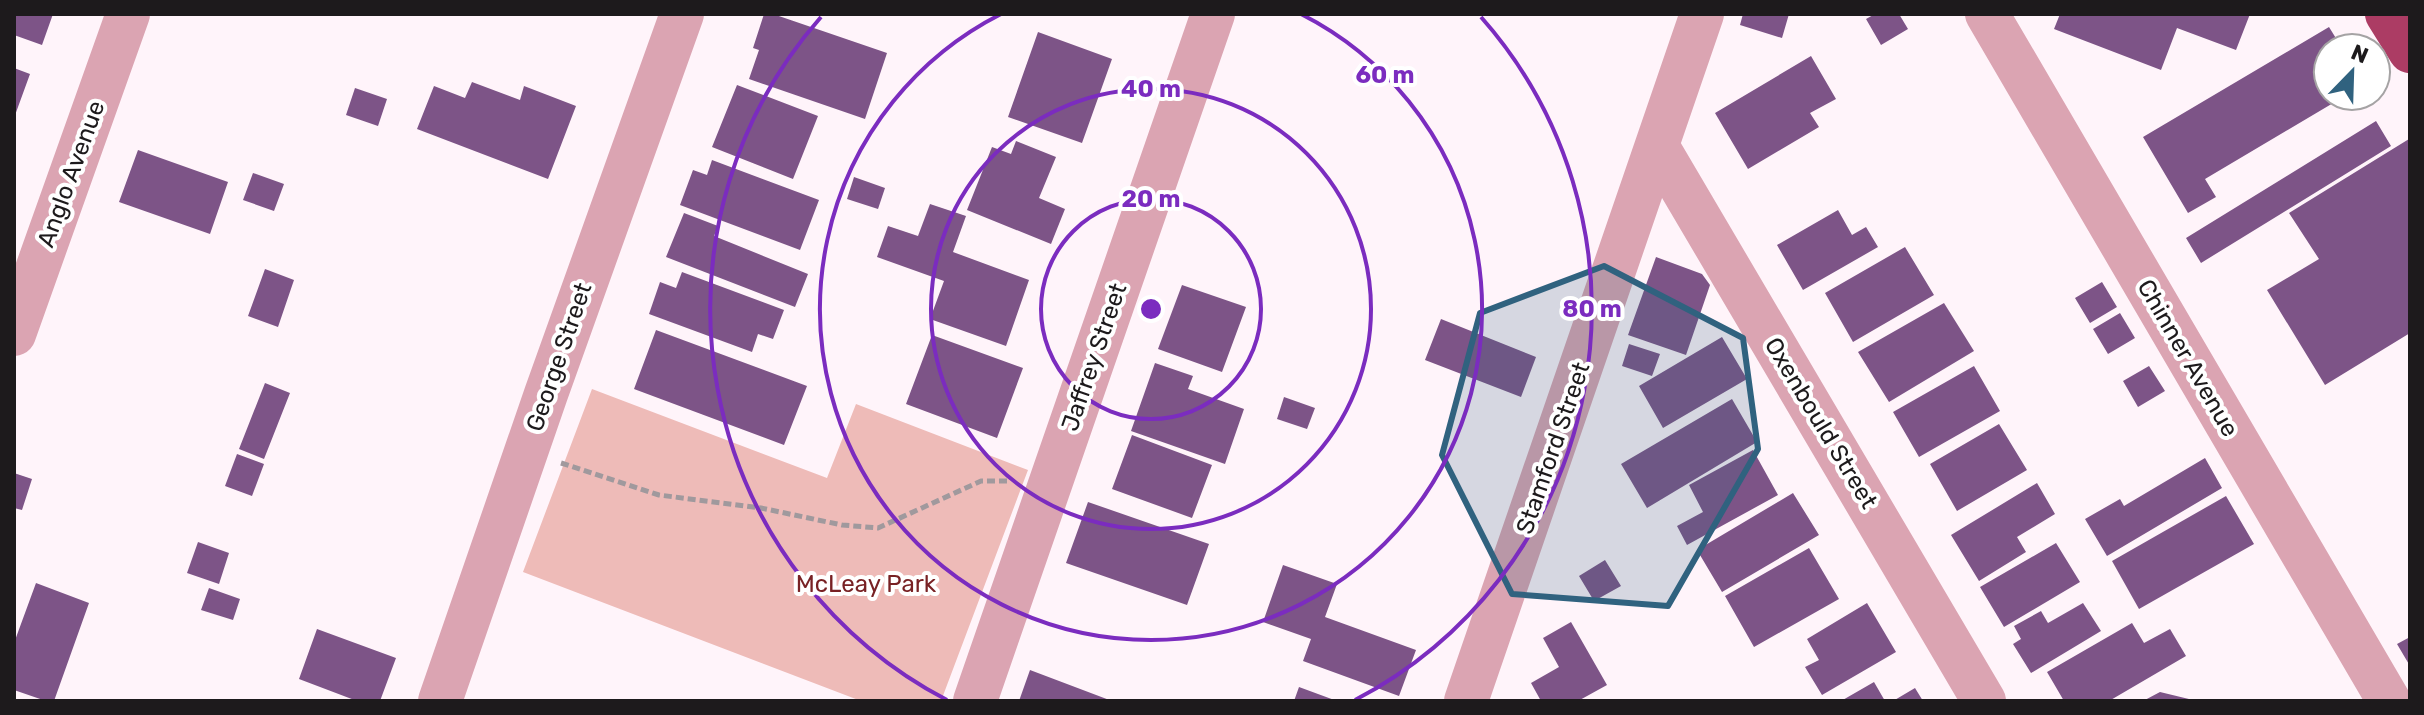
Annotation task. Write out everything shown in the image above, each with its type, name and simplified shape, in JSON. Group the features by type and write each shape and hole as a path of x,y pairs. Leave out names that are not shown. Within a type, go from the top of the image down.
{"highway":[{"path":"2387,14 2410,51"}],"street":[{"name":"Anglo Avenue","path":"14,334 128,14"},
{"name":"George Street","path":"440,701 682,14"},
{"name":"Jaffrey Street","path":"975,701 1213,14"},
{"name":"Stamford Street","path":"1466,701 1702,14"},
{"name":"Chinner Avenue","path":"1987,14 2389,701"},
{"name":"Oxenbould Street","path":"1657,146 1984,701"}],"path":[{"path":"526,452 659,495 878,528 981,481 1006,480 1047,494"}],"highlighted area":[{"path":"1604,266 1743,338 1758,449 1668,606 1512,594 1442,455 1480,313"}],"green space":[{"name":"McLeay Park","path":"592,389 827,478 856,404 1028,470 941,701 861,701 523,572"}],"building":[{"path":"14,14 53,14 42,45 14,35"},
{"path":"764,14 773,14 887,53 865,119 749,79 759,50 753,48"},
{"path":"1743,14 1789,14 1782,38 1740,25"},
{"path":"1875,14 1899,14 1908,29 1881,45 1866,19"},
{"path":"2060,14 2250,14 2236,50 2177,28 2161,70 2054,29"},
{"path":"1038,32 1112,59 1082,143 1008,117"},
{"path":"2312,37 2312,112 2318,112 2205,179 2216,197 2188,213 2143,137"},
{"path":"1811,56 1836,99 1810,113 1819,127 1748,169 1715,113"},
{"path":"14,68 30,74 14,118"},
{"path":"472,82 520,100 524,86 576,106 548,179 417,129 434,86 465,98"},
{"path":"737,85 818,116 793,179 712,147"},
{"path":"355,88 387,99 378,126 346,115"},
{"path":"2376,121 2391,146 2201,263 2186,238"},
{"path":"2409,139 2410,333 2325,385 2267,290 2319,259 2289,213"},
{"path":"1016,141 1056,157 1039,198 1065,209 1051,244 967,210 992,147 1011,154"},
{"path":"138,150 228,182 210,234 119,202"},
{"path":"712,160 819,200 800,250 680,205 693,170 707,175"},
{"path":"253,173 284,184 274,211 243,200"},
{"path":"854,177 885,188 878,209 847,199"},
{"path":"930,204 966,216 953,252 1029,280 1006,346 930,319 944,281 877,257 888,226 918,236"},
{"path":"1838,210 1852,235 1866,227 1878,247 1803,290 1777,245"},
{"path":"684,213 718,226 714,236 808,274 795,307 666,257"},
{"path":"1905,247 1934,295 1853,342 1825,293"},
{"path":"1656,257 1702,274 1710,285 1686,355 1628,335"},
{"path":"265,269 294,280 278,327 248,316"},
{"path":"682,272 784,310 773,339 758,334 752,352 649,314 660,282 676,288"},
{"path":"2102,282 2117,307 2090,323 2075,298"},
{"path":"1182,285 1246,307 1222,372 1158,349"},
{"path":"1944,303 1974,351 1889,402 1858,352"},
{"path":"2120,313 2135,338 2108,354 2093,329"},
{"path":"1441,319 1536,357 1521,397 1425,360"},
{"path":"656,330 807,386 784,445 634,389"},
{"path":"932,335 1023,368 997,438 906,404"},
{"path":"1722,337 1747,379 1663,428 1639,386"},
{"path":"1629,344 1660,354 1652,376 1622,366"},
{"path":"1155,363 1193,376 1188,389 1244,409 1225,464 1131,431"},
{"path":"1974,366 2000,411 1919,457 1893,412"},
{"path":"2149,366 2165,391 2138,407 2123,381"},
{"path":"265,383 290,393 264,459 239,449"},
{"path":"1284,397 1315,408 1307,429 1277,419"},
{"path":"1732,399 1757,442 1647,508 1621,464"},
{"path":"1999,424 2027,470 1957,511 1930,464"},
{"path":"1132,435 1212,465 1192,518 1112,489"},
{"path":"1753,450 1778,495 1687,545 1677,526 1703,512 1689,485"},
{"path":"237,454 264,464 252,496 225,486"},
{"path":"2205,458 2222,488 2107,556 2085,519 2120,499 2124,506"},
{"path":"14,473 32,479 22,510 14,508"},
{"path":"2037,483 2055,514 2017,537 2026,552 1979,581 1951,535"},
{"path":"1793,493 1819,535 1722,592 1697,550"},
{"path":"2226,496 2254,544 2139,609 2112,561"},
{"path":"1088,502 1209,544 1187,605 1066,563"},
{"path":"198,542 229,553 219,584 187,573"},
{"path":"2056,543 2080,582 2004,627 1980,587"},
{"path":"1809,548 1839,599 1754,647 1725,596"},
{"path":"1605,560 1621,586 1594,601 1579,576"},
{"path":"1283,565 1337,584 1325,617 1416,650 1399,696 1303,661 1311,639 1263,622"},
{"path":"36,583 89,603 54,701 14,690 14,643"},
{"path":"209,588 240,599 233,620 201,610"},
{"path":"1867,603 1896,652 1822,695 1805,667 1819,660 1807,639"},
{"path":"2083,603 2101,631 2031,673 2013,644 2021,639 2014,626 2041,611 2048,623"},
{"path":"1571,622 1607,685 1578,701 1541,701 1531,683 1559,667 1543,638"},
{"path":"2132,623 2144,643 2170,629 2186,656 2109,701 2064,701 2047,672"},
{"path":"317,629 396,658 380,701 357,701 299,679"},
{"path":"2410,637 2410,666 2397,644"},
{"path":"1030,670 1112,701 1019,701"},
{"path":"1874,682 1885,701 1841,701"},
{"path":"1299,687 1337,701 1294,701"},
{"path":"1915,688 1923,701 1893,701"},
{"path":"2160,692 2193,700 2193,701 2143,701"}]}
